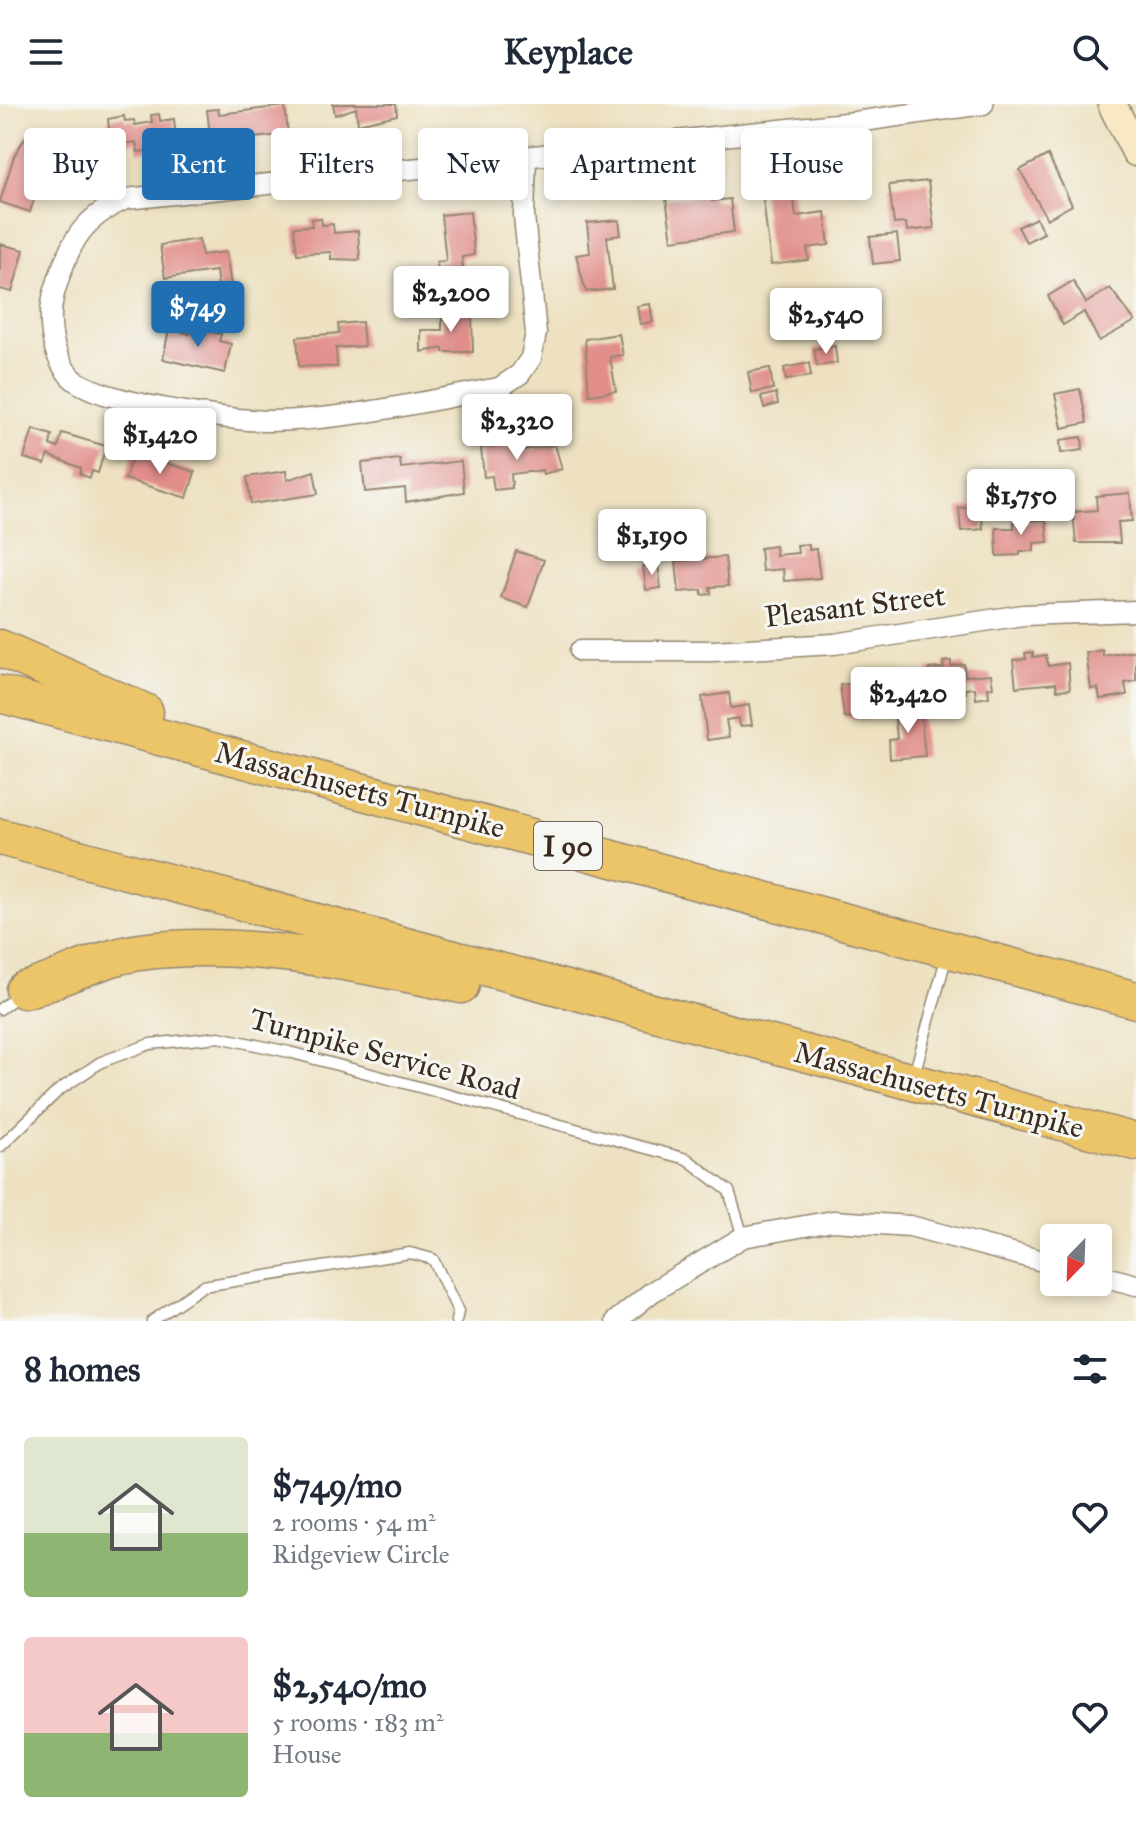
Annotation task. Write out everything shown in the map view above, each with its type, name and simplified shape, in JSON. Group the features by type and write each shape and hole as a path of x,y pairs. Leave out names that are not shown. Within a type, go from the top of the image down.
{"highway":[{"path":"0,648 136,709 385,796"},
{"name":"Massachusetts Turnpike","path":"0,694 1136,1000"},
{"name":"Massachusetts Turnpike","path":"0,837 780,1049 1136,1142"},
{"path":"8,999 138,952 248,951 392,971 780,1049"}],"main road":[{"path":"1112,104 1136,152"}],"street":[{"path":"528,157 983,104"},
{"path":"526,157 524,216 536,333 531,358 520,374 499,388 310,418 269,421 213,416 156,406 94,389 71,377 54,344 48,311 76,235 100,210 126,199 526,157"},
{"name":"Pleasant Street","path":"580,651 713,651 834,644 1023,615 1136,611"},
{"path":"616,1321 652,1292 743,1237 833,1221 910,1226 1040,1260"},
{"path":"1112,1279 1136,1285"}],"lane":[{"path":"911,1083 948,949"},
{"name":"Turnpike Service Road","path":"0,1147 59,1090 101,1062 150,1044 219,1037 289,1052 687,1159 729,1191 743,1237"},
{"path":"152,1321 203,1286 410,1253 433,1259 458,1311 456,1321"}],"building":[{"path":"333,104 396,104 397,115 358,124 356,108 335,115"},
{"path":"285,106 287,128 271,128 271,136 255,138 255,128 209,128 207,110 218,109 219,114"},
{"path":"159,114 160,121 174,119 175,128 142,128 142,151 138,152 136,142 126,143 126,128 109,128 108,119 124,116 125,121 134,120 135,125 152,122 151,115"},
{"path":"24,140 24,200 34,200 30,212 0,202 14,156"},
{"path":"1048,155 1072,205 1047,219 1020,170"},
{"path":"928,181 934,228 907,231 906,223 894,224 889,185"},
{"path":"730,199 734,232 672,240 666,200"},
{"path":"763,200 794,200 796,216 825,212 829,245 807,248 809,260 771,265"},
{"path":"470,212 474,255 462,257 463,271 438,274 437,262 446,261 441,215"},
{"path":"321,218 322,225 333,224 334,233 358,231 360,260 331,259 331,252 297,254 294,227 312,226 311,219"},
{"path":"1036,218 1044,233 1026,242 1018,227"},
{"path":"619,220 621,235 607,237 613,289 586,292 576,255 590,253 587,223"},
{"path":"897,234 900,261 873,264 870,237"},
{"path":"199,239 202,255 226,252 232,292 219,294 216,271 165,278 160,245"},
{"path":"0,244 24,250 12,292 0,289"},
{"path":"1073,281 1086,303 1110,288 1135,321 1099,341 1084,312 1063,325 1048,296"},
{"path":"650,304 653,322 640,324 637,306"},
{"path":"442,311 472,311 473,352 443,352 443,348 421,352 421,330 442,330"},
{"path":"362,322 364,346 336,348 337,367 299,366 297,337 339,333 338,324"},
{"path":"192,327 221,334 219,341 231,344 225,373 163,359 169,329 190,334"},
{"path":"619,334 623,355 610,357 616,391 589,395 585,339"},
{"path":"835,346 837,363 817,366 814,349"},
{"path":"809,363 811,376 786,380 784,368"},
{"path":"770,368 773,389 752,393 748,372"},
{"path":"1080,389 1087,423 1062,428 1055,394"},
{"path":"776,393 778,404 764,408 761,397"},
{"path":"33,429 52,435 50,445 58,448 62,433 106,446 98,473 92,471 90,478 80,474 81,468 48,455 45,464 24,458"},
{"path":"1082,437 1083,450 1061,453 1060,440"},
{"path":"522,443 523,450 555,445 562,469 543,474 542,470 511,474 512,488 494,490 492,476 484,477 481,448"},
{"path":"133,453 195,472 187,498 125,479"},
{"path":"400,459 401,468 461,461 464,492 406,502 405,488 365,492 362,463"},
{"path":"286,471 287,480 314,471 318,494 251,504 247,477"},
{"path":"1130,493 1132,521 1118,522 1120,543 1076,543 1073,512 1097,510 1096,496"},
{"path":"981,506 983,529 961,531 959,508"},
{"path":"1046,520 1048,542 1034,543 1034,551 1020,551 1020,555 997,556 996,528 1014,528 1014,522"},
{"path":"809,544 809,550 816,549 820,578 784,581 783,569 762,571 760,548 775,546 776,555 798,553 797,545"},
{"path":"516,551 544,560 528,607 501,598"},
{"path":"725,557 728,586 710,587 711,594 702,595 702,590 679,592 676,561"},
{"path":"658,564 661,588 646,590 643,566"},
{"path":"1103,650 1103,656 1136,651 1136,681 1125,683 1127,695 1100,699 1098,688 1091,689 1086,653"},
{"path":"1033,652 1033,657 1046,655 1048,666 1068,663 1070,689 1057,690 1056,683 1016,687 1013,660 1026,659 1025,653"},
{"path":"951,661 951,666 964,664 965,676 991,674 993,687 988,688 989,697 976,699 975,688 965,689 966,693 932,697 929,669 944,668 943,662"},
{"path":"880,681 884,713 865,715 866,719 844,717 840,685"},
{"path":"729,693 731,708 749,705 752,725 740,726 739,718 726,720 729,737 707,740 702,697"},
{"path":"920,707 925,756 890,759 889,740 897,739 894,710"}]}
